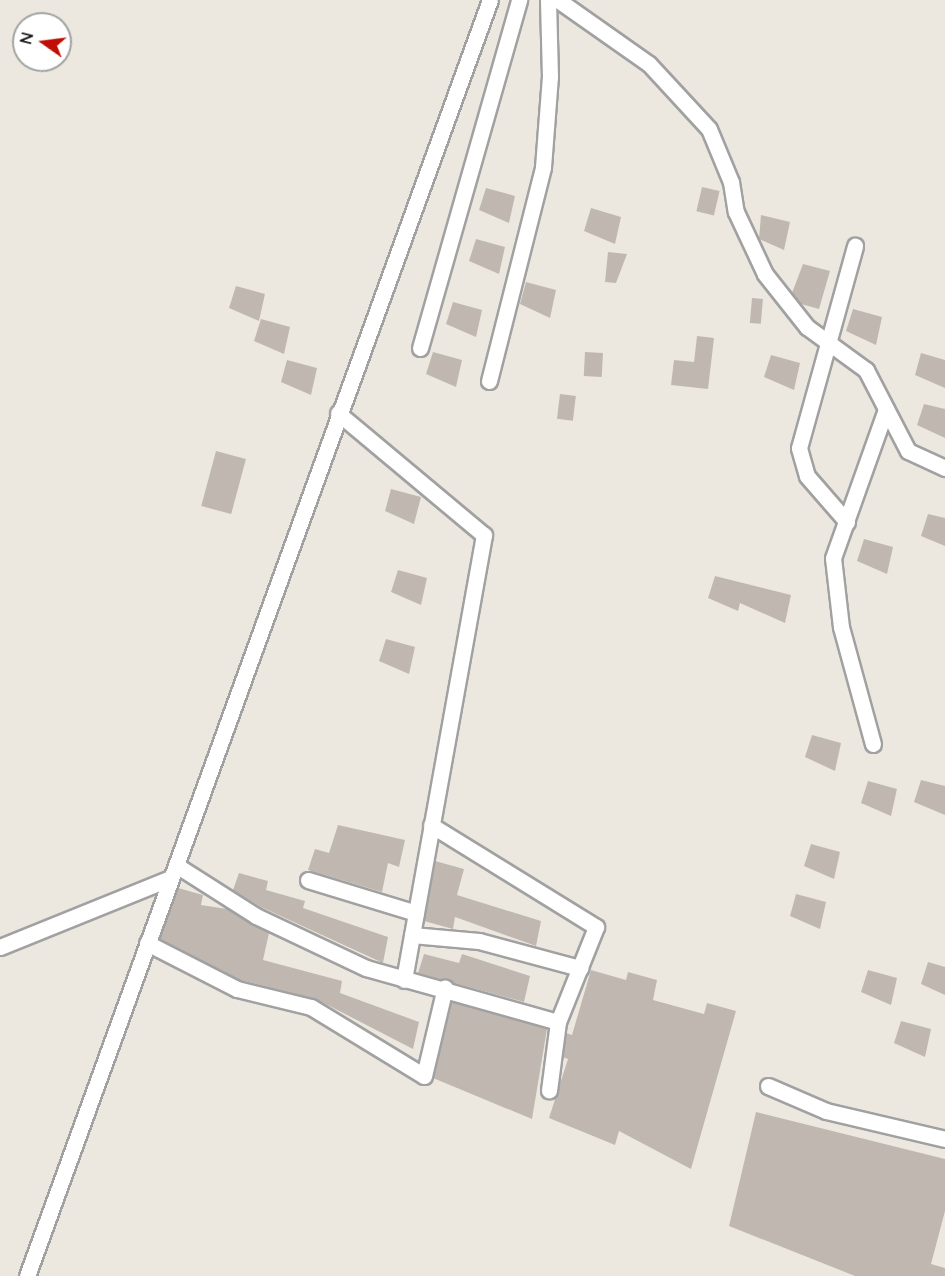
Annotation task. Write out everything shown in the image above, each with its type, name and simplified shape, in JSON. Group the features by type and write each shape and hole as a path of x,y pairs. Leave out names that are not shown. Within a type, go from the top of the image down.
{"street":[{"path":"27,1276 338,413 490,0"},
{"path":"420,348 519,0"},
{"path":"489,381 543,167 550,77 548,0"},
{"path":"558,0 641,57 709,129 731,182 736,212 765,274 807,327 866,370 908,451 945,468"},
{"path":"847,522 807,476 799,448 855,246"},
{"path":"873,744 835,584 833,558 886,410"},
{"path":"338,413 484,535 404,980"},
{"path":"431,825 596,927 558,1022 549,1090"},
{"path":"0,947 173,872"},
{"path":"173,872 256,916 366,968 404,980 445,987 558,1022"},
{"path":"308,880 416,913"},
{"path":"412,935 479,940 580,968"},
{"path":"147,943 237,988 311,1007 424,1076 445,987"},
{"path":"768,1086 826,1111 945,1139"}],"building":[{"path":"702,187 720,191 714,215 696,211"},
{"path":"486,188 515,196 509,223 479,210"},
{"path":"591,208 621,217 615,244 584,231"},
{"path":"761,215 790,222 784,250 759,239"},
{"path":"476,239 505,247 499,274 469,261"},
{"path":"608,252 627,254 616,283 605,282"},
{"path":"803,264 830,271 819,309 801,304 792,293"},
{"path":"526,282 556,290 550,318 520,304"},
{"path":"236,286 265,294 259,321 229,308"},
{"path":"752,298 763,299 761,324 750,323"},
{"path":"453,302 482,310 476,337 446,324"},
{"path":"853,309 882,317 876,345 846,331"},
{"path":"261,319 290,327 284,354 254,341"},
{"path":"697,336 714,338 708,389 671,385 674,360 694,362"},
{"path":"433,352 462,360 456,387 426,374"},
{"path":"585,352 603,353 602,377 584,376"},
{"path":"921,353 945,360 945,388 915,375"},
{"path":"771,355 800,363 794,390 764,377"},
{"path":"287,360 317,368 311,395 281,382"},
{"path":"560,394 576,396 573,421 557,419"},
{"path":"924,404 945,409 945,438 917,425"},
{"path":"216,451 246,459 231,514 201,506"},
{"path":"391,489 421,497 414,524 385,511"},
{"path":"928,514 945,518 945,546 921,536"},
{"path":"864,539 893,547 887,574 857,561"},
{"path":"398,570 427,578 421,605 391,592"},
{"path":"715,576 791,595 785,623 740,603 738,611 708,598"},
{"path":"386,639 415,647 409,674 379,661"},
{"path":"812,735 841,743 835,771 805,757"},
{"path":"921,780 945,786 945,815 914,802"},
{"path":"868,781 897,789 891,816 861,803"},
{"path":"338,825 405,840 399,867 388,863 382,892 308,870 315,849 329,853"},
{"path":"811,844 840,852 834,879 804,866"},
{"path":"435,861 464,869 457,895 541,921 536,946 455,917 453,929 424,921"},
{"path":"239,873 268,881 266,890 305,901 303,908 388,937 383,963 261,907 233,890"},
{"path":"178,888 203,895 201,905 227,909 269,933 263,960 342,981 340,993 419,1022 413,1049 316,999 240,980 160,939"},
{"path":"796,894 826,902 820,929 790,916"},
{"path":"424,954 459,963 462,954 530,976 524,1002 418,973"},
{"path":"928,962 945,967 945,995 921,984"},
{"path":"591,970 626,980 628,972 657,980 653,1000 704,1014 707,1003 736,1011 691,1169 619,1131 615,1145 549,1118 568,1059 563,1057 566,1033 572,1035"},
{"path":"868,970 897,978 891,1005 861,992"},
{"path":"451,1002 547,1029 532,1119 433,1078"},
{"path":"901,1021 931,1029 925,1057 894,1043"},
{"path":"756,1112 945,1159 945,1211 931,1264 945,1268 945,1276 855,1276 729,1226"}]}
